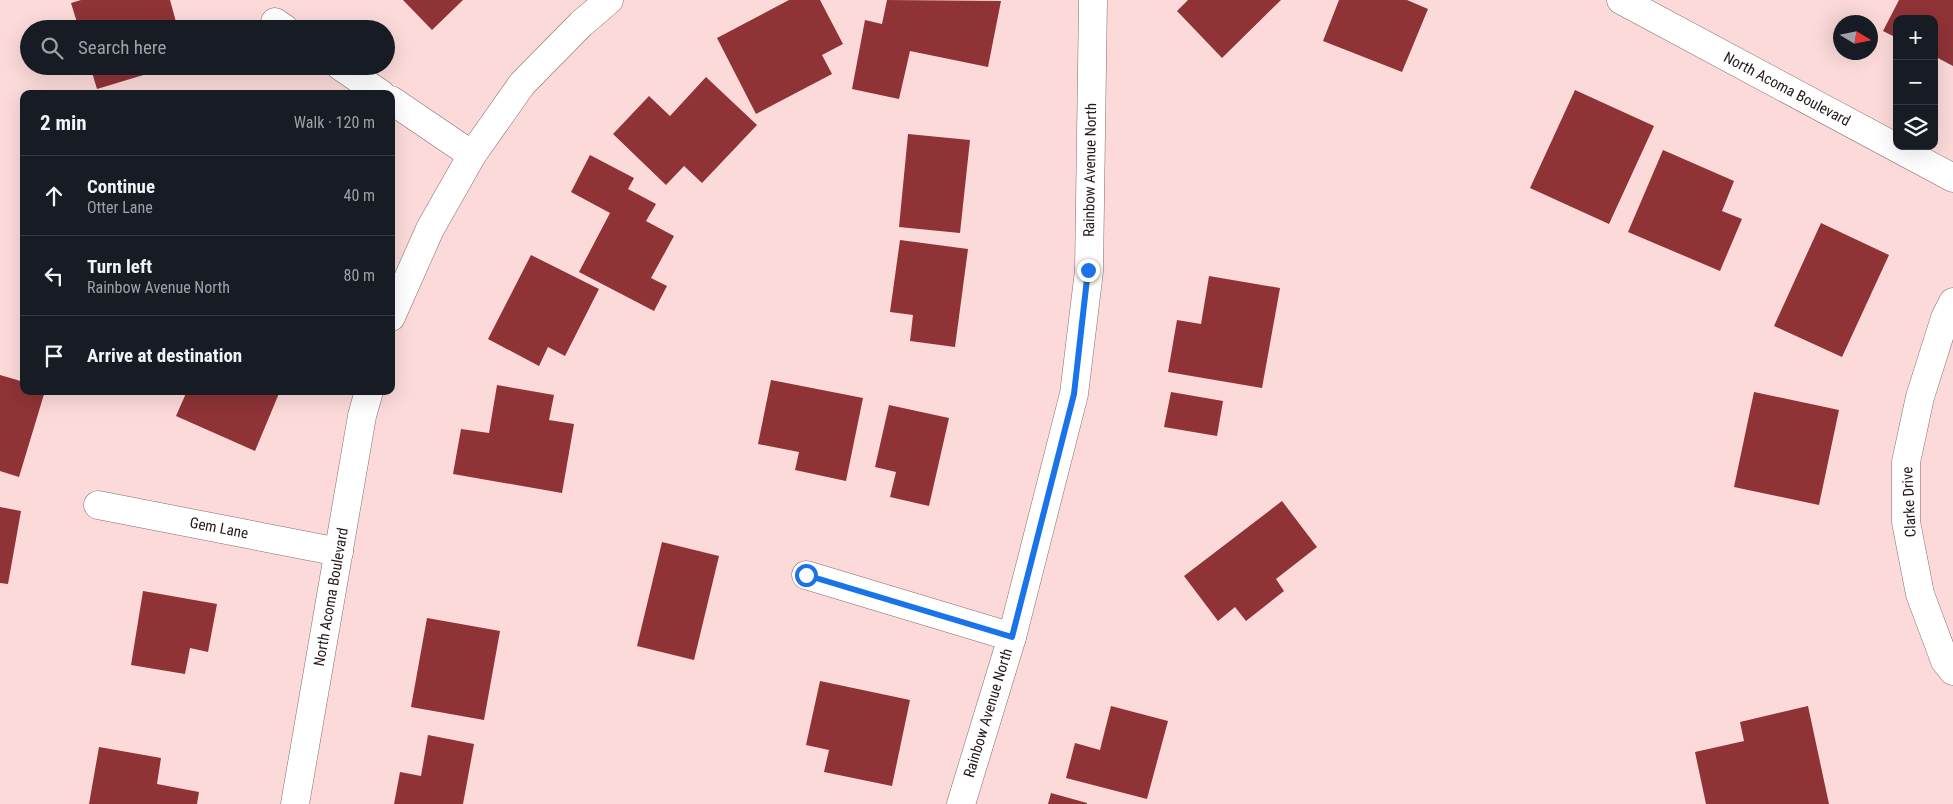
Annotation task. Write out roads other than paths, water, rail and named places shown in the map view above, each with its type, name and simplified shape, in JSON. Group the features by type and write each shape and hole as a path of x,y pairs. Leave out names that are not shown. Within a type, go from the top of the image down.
{"street":[{"path":"395,309 430,228 472,154 522,84 581,24 609,0"},
{"name":"Rainbow Avenue North","path":"961,804 1012,637 1074,394 1088,270 1093,0"},
{"name":"North Acoma Boulevard","path":"1621,0 1953,178"},
{"path":"353,75 375,90"},
{"path":"395,103 472,154"},
{"name":"Clarke Drive","path":"1953,302 1944,318 1920,397 1906,462 1906,522 1920,594 1945,661 1953,670"},
{"name":"North Acoma Boulevard","path":"295,804 362,416 368,395"},
{"name":"Gem Lane","path":"98,505 339,552"},
{"path":"806,575 1012,637"}]}
